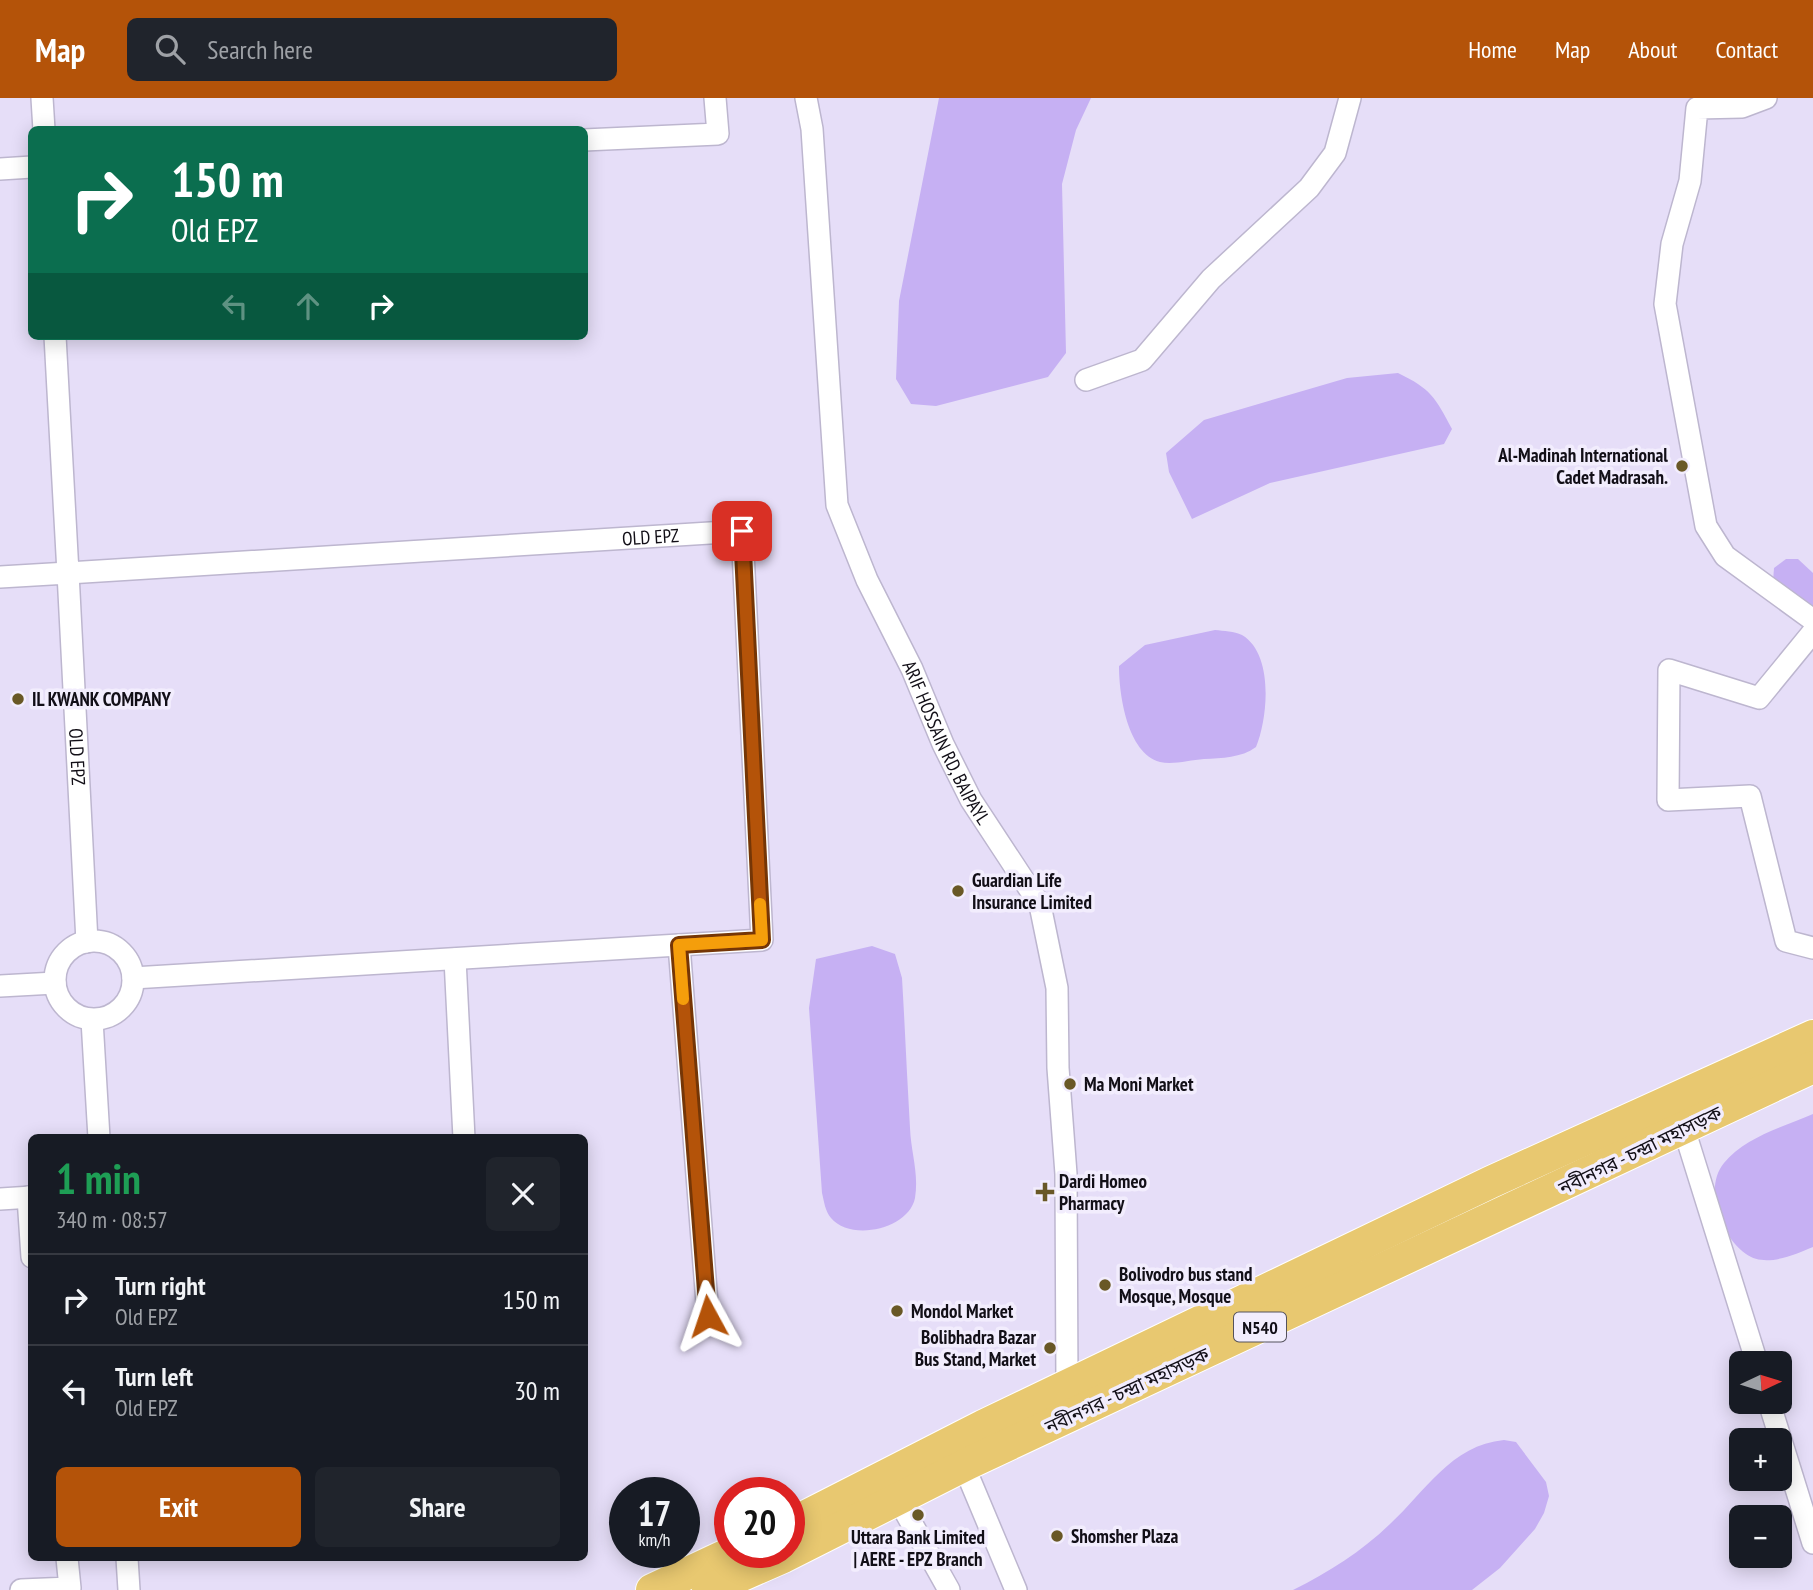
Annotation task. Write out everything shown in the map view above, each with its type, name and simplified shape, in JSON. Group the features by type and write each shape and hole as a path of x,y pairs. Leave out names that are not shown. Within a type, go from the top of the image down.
{"highway":[{"name":"নবীনগর - চন্দ্রা মহাসড়ক","path":"805,1517 1067,1386 1491,1182 1813,1036"},
{"name":"নবীনগর - চন্দ্রা মহাসড়ক","path":"708,1590 783,1557 964,1466 1813,1067"},
{"path":"652,1590 714,1561"}],"street":[{"path":"42,98 44,126"},
{"path":"588,140 718,134 715,98"},
{"name":"ARIF HOSSAIN RD, BAIPAYL","path":"806,98 814,157 837,505 867,580 912,669 943,744 971,800 1040,905 1057,988 1058,1068 1066,1174 1067,1386"},
{"path":"1086,380 1142,360 1211,279 1309,188 1335,153 1350,98"},
{"path":"1766,98 1742,107 1697,108 1690,181 1672,244 1665,304 1706,526 1725,556 1813,620"},
{"path":"0,169 28,167"},
{"name":"OLD EPZ","path":"55,340 87,942"},
{"name":"OLD EPZ","path":"0,577 742,531 762,940 133,978"},
{"path":"1813,632 1759,698 1669,670 1668,800 1750,796 1786,941 1813,948"},
{"path":"87,942 115,947 128,960 133,978 125,1005 110,1016 92,1020 66,1008 55,983 63,956 87,942"},
{"path":"679,945 708,1316"},
{"path":"454,958 464,1134"},
{"path":"0,986 55,983"},
{"path":"92,1020 99,1134"},
{"path":"1684,1129 1753,1351"},
{"path":"0,1199 28,1197"},
{"path":"1773,1414 1813,1543"},
{"path":"964,1466 1016,1590"},
{"path":"898,1499 949,1590"},
{"path":"20,1590 70,1588 67,1561"},
{"path":"127,1561 129,1590"}],"shaded area":[{"path":"939,98 1091,98 1076,130 1062,184 1066,353 1048,377 936,406 911,404 896,379 899,301"},
{"path":"1398,373 1425,389 1436,401 1452,429 1444,444 1270,483 1192,519 1169,472 1166,453 1204,420 1347,378"},
{"path":"1786,559 1798,559 1813,573 1813,608 1773,582 1774,568"},
{"path":"1215,630 1242,635 1252,644 1259,656 1266,687 1263,720 1256,747 1231,757 1176,763 1160,762 1140,747 1127,721 1119,666 1145,645"},
{"path":"872,946 895,954 902,978 916,1189 910,1209 902,1218 878,1229 865,1230 840,1225 831,1218 824,1203 809,1008 816,959"},
{"path":"1813,1114 1813,1247 1779,1259 1754,1258 1737,1246 1723,1224 1715,1198 1718,1173 1733,1154 1753,1139"},
{"path":"1504,1440 1516,1442 1546,1482 1549,1496 1535,1529 1500,1568 1472,1590 1293,1590 1332,1569 1368,1544 1454,1460 1485,1444"}],"slow traffic":[{"path":"683,999 679,945 762,940 760,904"}],"place":[{"name":"Al-Madinah International Cadet Madrasah.","path":"1682,466"},
{"name":"IL KWANK COMPANY","path":"18,699"},
{"name":"Guardian Life Insurance Limited","path":"958,891"},
{"name":"Ma Moni Market","path":"1070,1084"},
{"name":"Dardi Homeo Pharmacy","path":"1045,1192"},
{"name":"Bolivodro bus stand Mosque, Mosque","path":"1105,1285"},
{"name":"Mondol Market","path":"897,1311"},
{"name":"Bolibhadra Bazar Bus Stand, Market","path":"1050,1348"},
{"name":"Uttara Bank Limited | AERE - EPZ Branch","path":"918,1515"},
{"name":"Shomsher Plaza","path":"1057,1536"}],"route":[{"path":"708,1316 679,945 762,940 742,531"}]}
